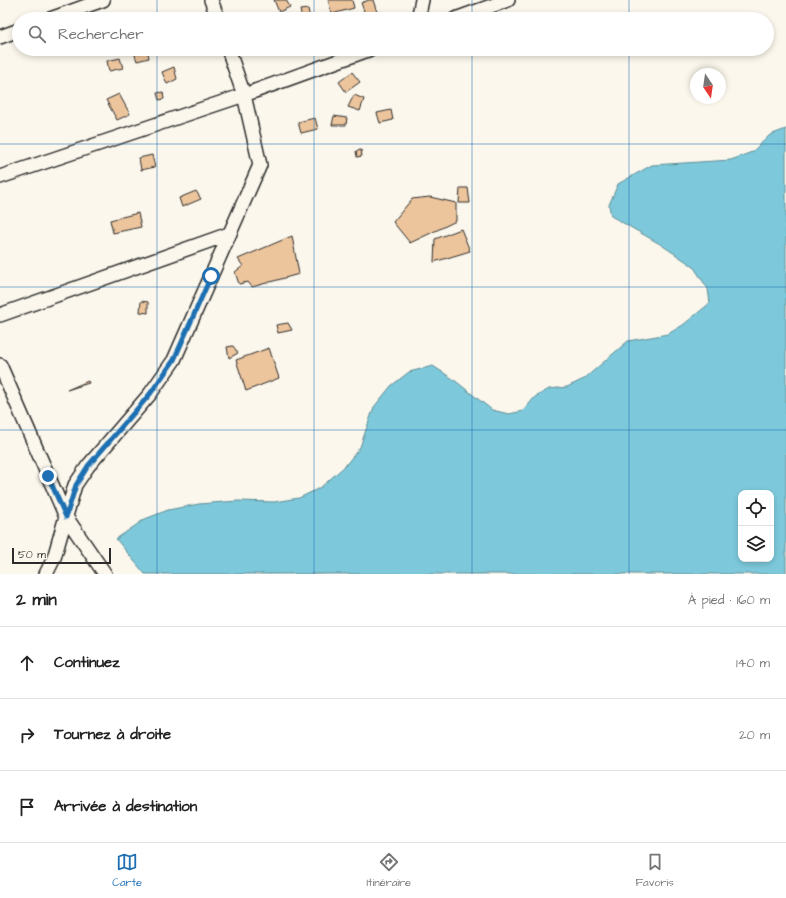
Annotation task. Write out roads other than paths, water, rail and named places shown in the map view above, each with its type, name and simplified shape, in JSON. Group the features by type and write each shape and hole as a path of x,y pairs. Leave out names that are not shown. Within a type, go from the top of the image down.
{"street":[{"path":"70,12 103,0"},
{"path":"211,0 215,12"},
{"path":"419,12 422,0"},
{"path":"475,12 508,0"},
{"path":"0,37 12,33"},
{"path":"46,574 54,558 76,485 88,466 150,394 174,360 260,165 244,94 230,56"},
{"path":"0,177 351,56"},
{"path":"0,315 229,234"},
{"path":"0,365 66,517 105,574"}],"water":[{"path":"786,129 786,574 145,574 116,539 145,519 168,510 199,504 237,501 274,502 299,498 320,488 345,466 360,447 374,407 391,386 409,372 433,366 453,379 492,410 509,414 523,411 535,397 549,389 567,387 584,379 628,341 668,334 683,325 710,303 708,289 693,266 660,244 611,216 609,205 618,184 652,165 731,160 752,152 770,135"}]}
